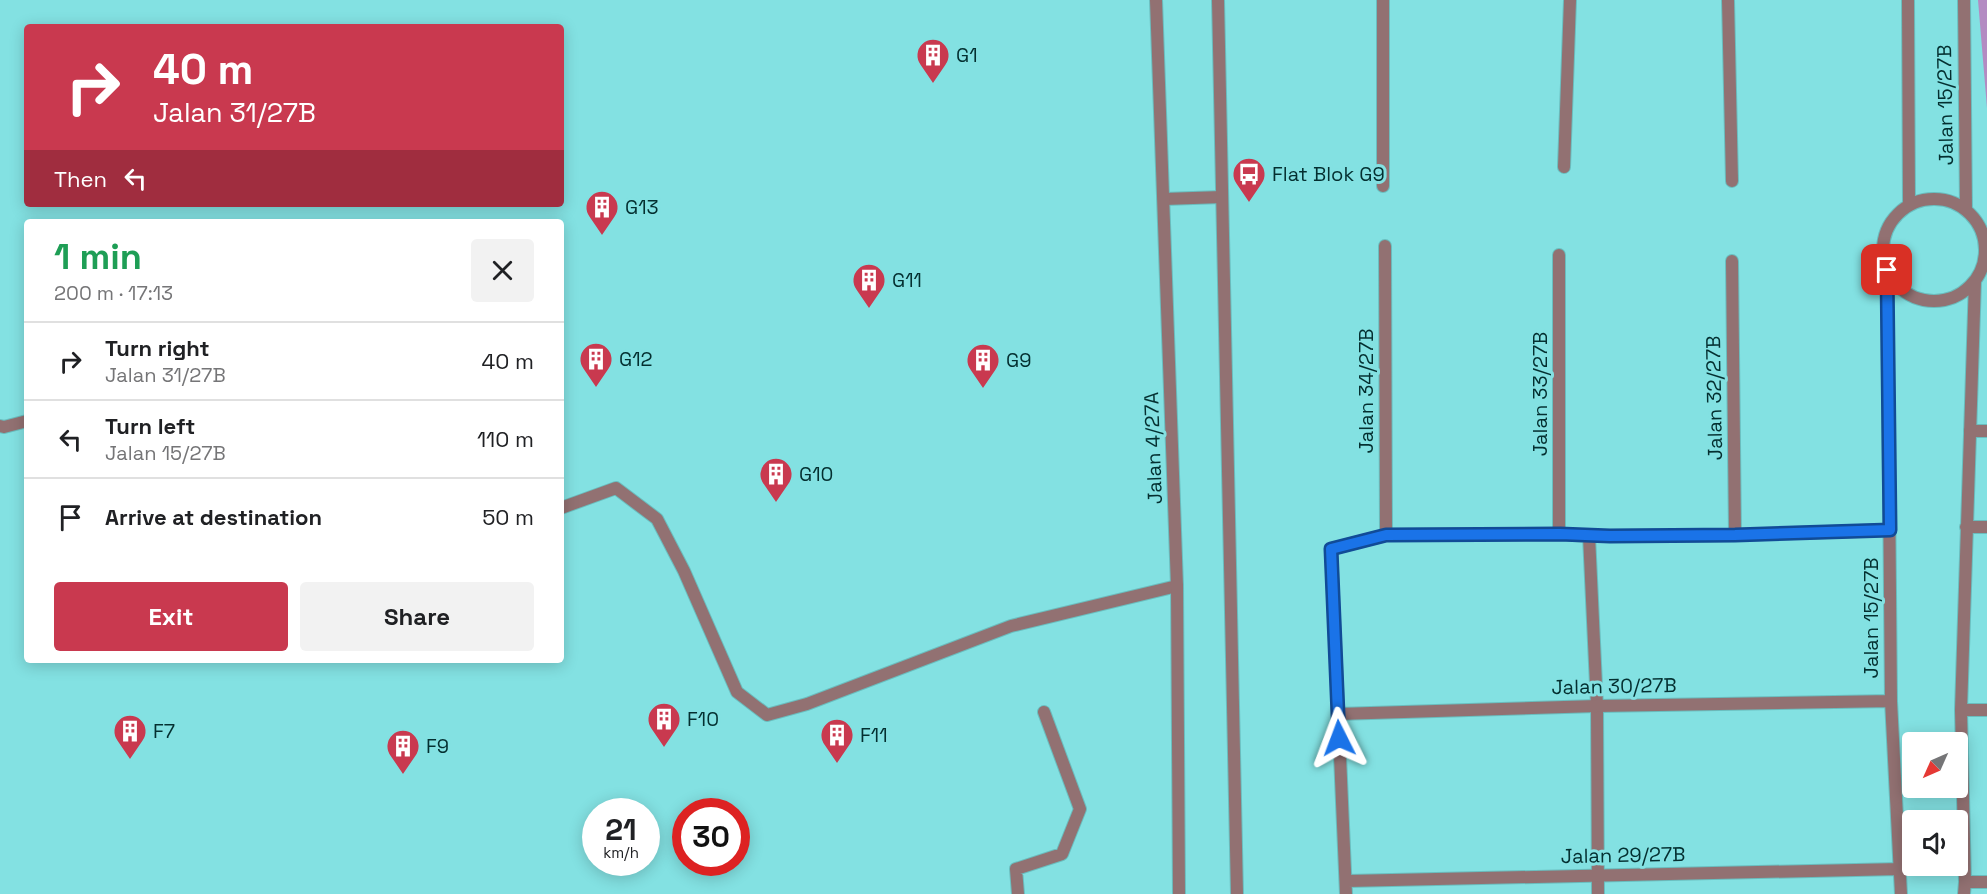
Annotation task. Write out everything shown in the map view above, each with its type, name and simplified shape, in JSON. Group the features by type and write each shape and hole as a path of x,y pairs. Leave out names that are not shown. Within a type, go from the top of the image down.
{"street":[{"name":"Jalan 4/27A","path":"1156,0 1177,586 1179,894"},
{"path":"1218,0 1237,894"},
{"path":"1383,0 1383,186"},
{"path":"1564,167 1570,0"},
{"path":"1728,0 1731,181"},
{"name":"Jalan 15/27B","path":"1908,0 1909,205"},
{"name":"Jalan 15/27B","path":"1964,0 1966,210"},
{"path":"1164,199 1222,197"},
{"path":"1938,199 1953,202 1966,210 1976,222 1983,236 1985,251 1983,267 1975,281 1962,293 1946,300 1928,301 1911,296 1897,285 1887,270 1883,256 1883,240 1888,226 1897,214 1909,205 1923,200 1938,199"},
{"name":"Jalan 34/27B","path":"1385,246 1386,535"},
{"name":"Jalan 33/27B","path":"1559,255 1560,534"},
{"name":"Jalan 32/27B","path":"1732,261 1735,535"},
{"name":"Jalan 15/27B","path":"1887,270 1891,701 1901,894"},
{"path":"1975,281 1961,710 1965,888 1987,882"},
{"path":"0,426 24,422"},
{"path":"1970,431 1987,430"},
{"path":"564,507 616,488 657,519 684,571 737,692 767,715 807,704 1011,626 1177,586"},
{"path":"1966,527 1987,527"},
{"path":"1346,894 1331,549 1386,535 1735,535 1890,530"},
{"path":"1589,536 1597,706 1598,894"},
{"name":"Jalan 30/27B","path":"1338,714 1597,706 1891,701"},
{"path":"1961,710 1987,710"},
{"path":"1018,894 1016,869 1062,854 1080,809 1044,712"},
{"name":"Jalan 29/27B","path":"1347,881 1900,869"}],"shaded area":[{"path":"1978,0 1987,0 1987,108"}],"place":[{"name":"G1","path":"933,84"},
{"name":"Flat Blok G9","path":"1249,203"},
{"name":"G13","path":"602,236"},
{"name":"G11","path":"869,309"},
{"name":"G12","path":"596,388"},
{"name":"G9","path":"983,389"},
{"name":"G10","path":"776,503"},
{"name":"F10","path":"664,748"},
{"name":"F7","path":"130,760"},
{"name":"F11","path":"837,764"},
{"name":"F9","path":"403,775"}],"route":[{"path":"1339,738 1331,549 1386,535 1735,535 1890,530 1887,270"}]}
